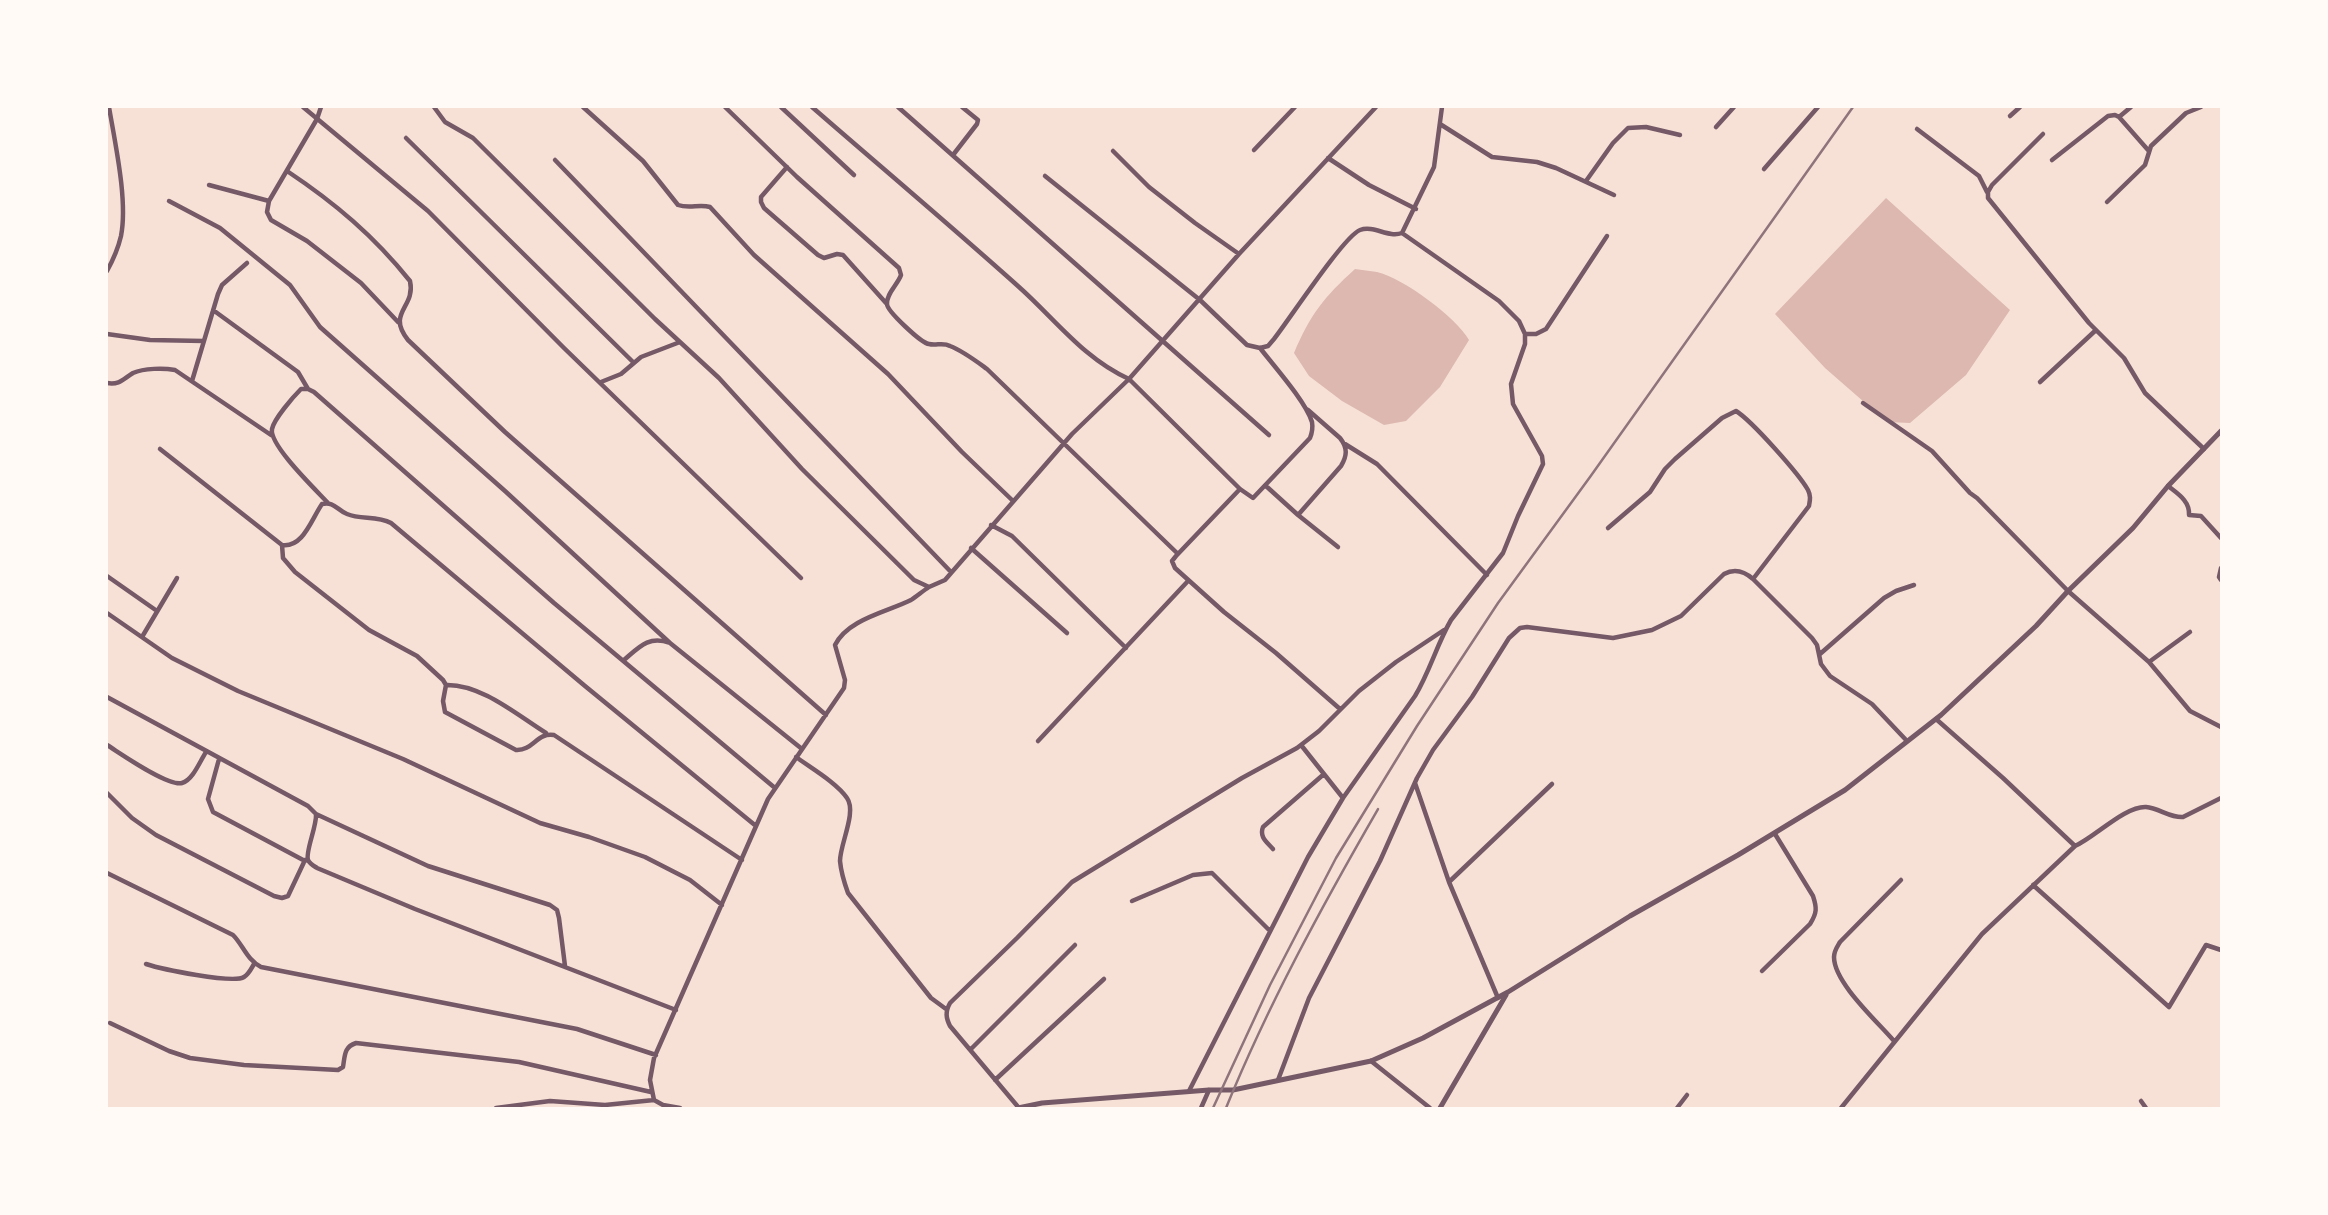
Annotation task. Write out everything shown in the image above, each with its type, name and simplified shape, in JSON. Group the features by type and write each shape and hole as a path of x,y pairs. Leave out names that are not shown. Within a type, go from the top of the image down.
{"street":[{"path":"107,271 115,256 123,221 120,171 109,107"},
{"path":"303,107 428,211 600,383 802,578"},
{"path":"321,107 317,119 269,201 267,212 271,220 307,241 361,283 398,322 400,330 408,340 505,432 826,715"},
{"path":"434,107 445,122 473,138 719,378 802,469 914,580 929,587"},
{"path":"583,107 643,161 678,205 685,208 704,205 710,207 754,254 888,374 1012,500"},
{"path":"725,107 899,268 901,275 898,284 886,304"},
{"path":"781,107 854,174"},
{"path":"812,107 1008,277 1091,357 1129,379 1240,489 1253,498 1310,438 1312,423 1304,407 1260,348"},
{"path":"898,107 1269,435"},
{"path":"953,155 978,120 962,107"},
{"path":"1254,150 1295,107"},
{"path":"680,1108 663,1105 654,1100 650,1080 656,1055 775,788 844,688 842,667 836,654 835,645 838,640 864,619 911,600 929,587 937,585 951,572 1062,444 1129,379 1239,254 1376,107"},
{"path":"1045,176 1200,300 1247,345 1260,348 1268,346 1275,339 1337,252 1356,232 1363,229 1395,236 1402,233 1416,209 1434,167 1442,107"},
{"path":"1716,128 1734,107"},
{"path":"1764,170 1818,107"},
{"path":"2010,116 2020,107"},
{"path":"2119,117 2131,107"},
{"path":"2107,202 2145,165 2148,150 2186,113 2201,107"},
{"path":"2052,160 2108,116 2115,115 2148,150"},
{"path":"1440,124 1492,158 1537,162 1614,195"},
{"path":"1586,181 1613,143 1628,128 1646,127 1680,135"},
{"path":"1917,129 1979,177 1993,206 2096,330 2124,358 2145,393 2204,449"},
{"path":"1988,192 2043,134"},
{"path":"405,138 634,363"},
{"path":"1113,151 1149,187 1239,254"},
{"path":"1328,158 1368,185 1416,209"},
{"path":"555,160 951,572"},
{"path":"787,167 761,197 764,208 818,255 824,258 843,255 886,304 889,311 920,341 952,346 987,369 1178,554"},
{"path":"287,170 330,199 353,219 410,281 412,291 398,322"},
{"path":"209,185 269,201"},
{"path":"169,201 220,228 290,285 320,327 505,491 670,643 802,749"},
{"path":"1189,1091 1308,857 1343,798 1415,696 1429,671 1445,630 1503,553 1543,464 1542,456 1510,394 1525,344 1525,334 1510,310 1402,233"},
{"path":"1525,334 1536,334 1546,329 1606,236"},
{"path":"192,381 222,285 247,263"},
{"path":"213,310 298,372 307,388 554,603 775,788"},
{"path":"2040,382 2096,330"},
{"path":"107,334 140,339 204,341"},
{"path":"600,383 621,374 653,351 680,342"},
{"path":"107,383 121,383 139,371 167,368 175,370 272,435"},
{"path":"307,388 301,389 294,396 272,429 272,435 278,447 328,503 345,513 384,519 391,523 595,695 757,826"},
{"path":"1863,403 1932,451 2068,591 2149,662 2190,711 2221,727"},
{"path":"1304,407 1345,444 1377,464 1487,575"},
{"path":"1608,528 1650,492 1675,459 1722,418 1736,411 1780,456 1808,491 1811,499 1809,506 1753,579"},
{"path":"1445,630 1396,662 1359,691 1301,745 1072,882 950,1003 946,1009 946,1018 950,1027 1018,1108 1042,1103 1233,1090 1371,1061 1423,1038 1508,992 1630,916 1775,834 1845,790 1936,719 2036,626 2133,528 2168,486 2221,431"},
{"path":"1298,515 1346,458 1345,444"},
{"path":"160,449 282,545 294,544 301,538 322,505 328,503"},
{"path":"1266,486 1339,547"},
{"path":"2168,486 2183,499 2189,508 2189,515 2201,516 2221,538"},
{"path":"1240,489 1172,562 1188,581 1340,709"},
{"path":"991,525 1012,536 1126,648"},
{"path":"282,545 283,558 295,572 369,630 417,656 446,685 459,684 478,690 547,734"},
{"path":"971,548 1067,632"},
{"path":"2221,568 2221,580"},
{"path":"1277,1082 1309,998 1380,861 1415,783 1433,750 1472,697 1509,638 1520,628 1554,629 1613,638 1653,630 1672,622 1730,571 1743,571 1812,638 1820,654 1821,664 1830,676 1872,704 1907,741"},
{"path":"107,576 158,611"},
{"path":"142,637 177,578"},
{"path":"1038,741 1188,581"},
{"path":"1820,654 1884,598 1914,585"},
{"path":"107,613 172,658 238,691 403,759 531,820 645,857 690,880 722,905"},
{"path":"2149,662 2190,632"},
{"path":"624,660 650,640 670,643"},
{"path":"446,685 443,701 445,712 516,750 523,751 531,747 540,736 554,735 742,860"},
{"path":"107,697 308,806 316,814 428,866 550,905 557,911 559,918 565,966"},
{"path":"1936,719 2075,846"},
{"path":"1301,745 1343,798"},
{"path":"107,746 164,779 176,783 183,783 190,778 206,752"},
{"path":"796,757 842,793 850,803 840,863 848,893 931,998 946,1009"},
{"path":"219,760 208,799 213,812 317,868 676,1010"},
{"path":"1273,849 1262,836 1263,827 1324,774"},
{"path":"1415,783 1449,882 1497,998"},
{"path":"1449,882 1552,784"},
{"path":"107,793 132,818 156,835 282,898 288,896 307,862 317,824 316,814"},
{"path":"1841,1108 1982,934 2075,846 2089,840 2125,813 2137,808 2147,807 2177,818 2221,798"},
{"path":"1762,971 1810,924 1817,908 1813,896 1775,834"},
{"path":"107,873 233,935 254,964 577,1029 656,1055"},
{"path":"1132,901 1193,875 1212,873 1270,931"},
{"path":"1894,1041 1841,980 1834,958 1840,942 1901,880"},
{"path":"2033,885 2169,1007 2206,945 2221,950"},
{"path":"970,1050 1075,945"},
{"path":"146,964 163,970 236,980 248,975 254,964"},
{"path":"995,1080 1104,979"},
{"path":"1440,1108 1508,992"},
{"path":"110,1023 169,1051 190,1058 220,1062 338,1070 343,1066 345,1050 356,1043 519,1062 651,1093"},
{"path":"1371,1061 1430,1108"},
{"path":"1201,1108 1209,1090"},
{"path":"1677,1108 1687,1095"},
{"path":"496,1108 550,1101 605,1105 654,1100"},
{"path":"2141,1101 2146,1108"},
{"path":"642,1108 643,1102"}],"shaded area":[{"path":"1886,198 2010,310 1966,375 1910,423 1887,422 1825,368 1775,314"},
{"path":"1355,269 1377,272 1414,290 1441,310 1469,340 1440,387 1406,421 1384,425 1342,401 1309,376 1294,353 1319,307"}],"railway":[{"path":"1213,1108 1270,985 1336,858 1417,726 1498,603 1853,107"},
{"path":"1226,1108 1297,956 1378,809"}]}
